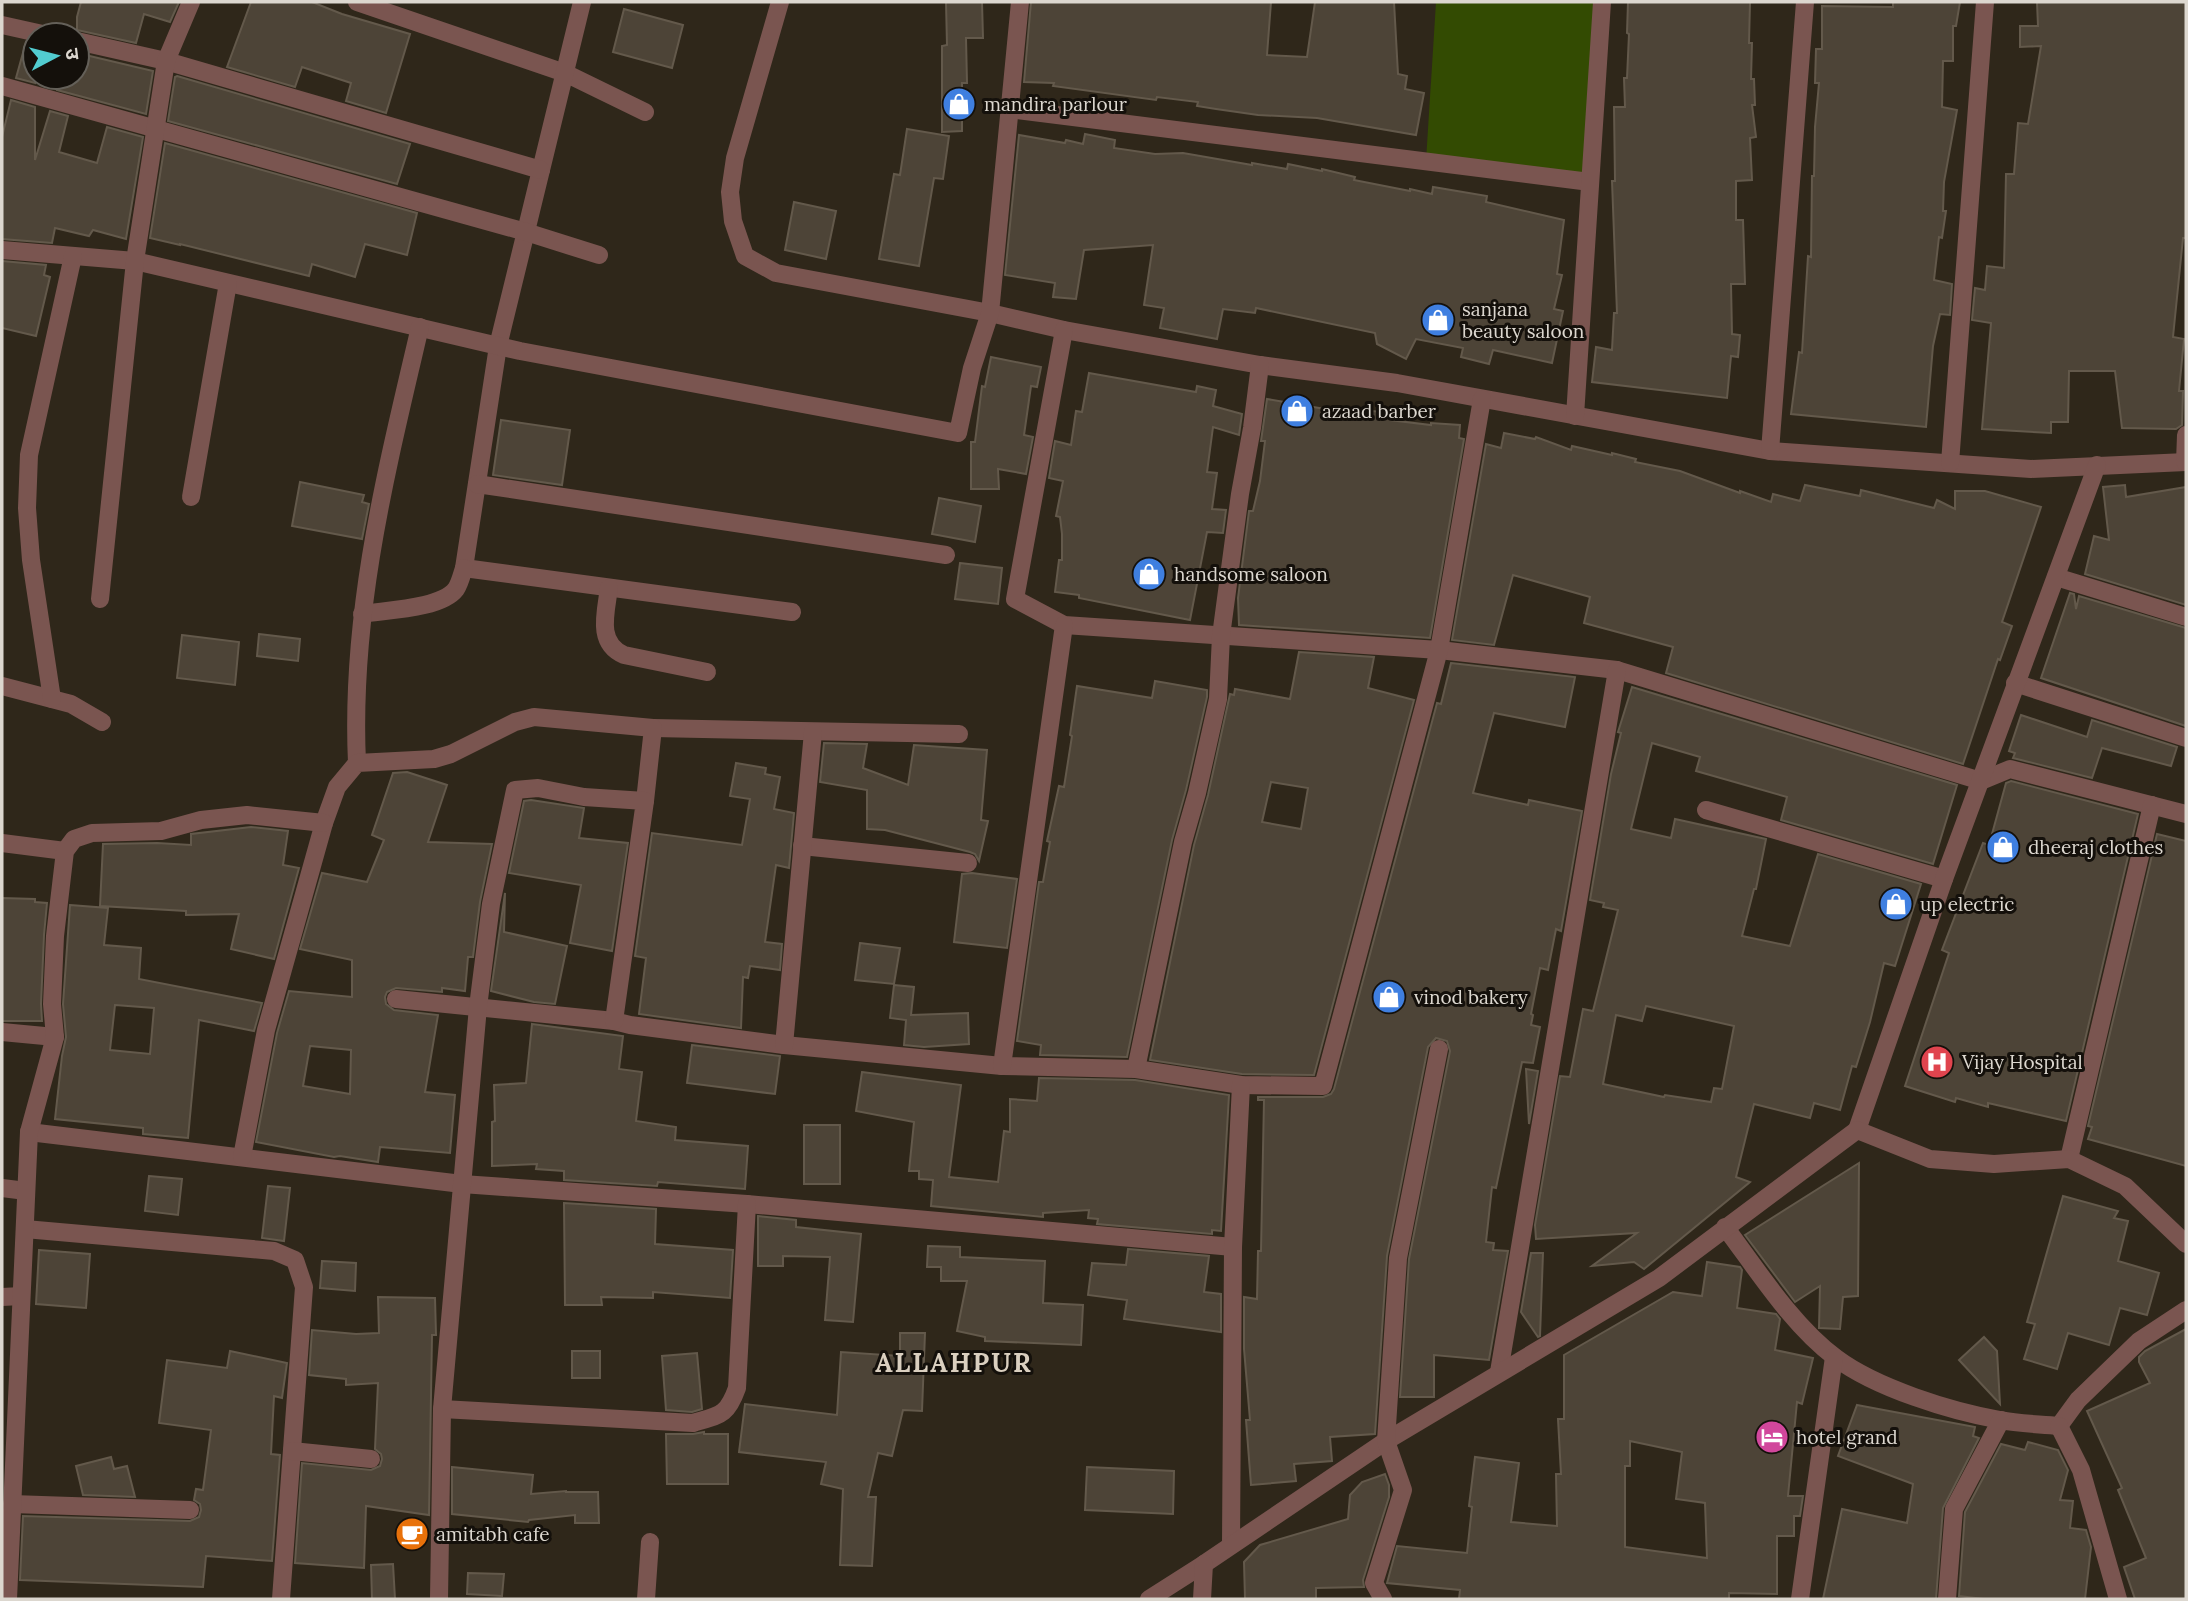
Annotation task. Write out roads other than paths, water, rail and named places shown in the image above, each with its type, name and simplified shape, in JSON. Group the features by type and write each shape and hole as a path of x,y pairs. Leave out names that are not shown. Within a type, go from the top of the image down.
{"street":[{"path":"100,599 135,261 166,61 191,2"},
{"path":"357,2 565,73 645,112"},
{"path":"362,614 435,602 457,588 464,568 498,346 582,2"},
{"path":"780,2 736,158 730,192 733,221 745,257 776,273 990,313 1064,330 1261,365 1397,383 1770,451 2031,469 2186,462 2186,435"},
{"path":"2,250 135,261 498,346 958,433 972,368 990,313 1020,2"},
{"path":"1575,416 1602,2"},
{"path":"1770,451 1805,2"},
{"path":"1950,463 1985,2"},
{"path":"2,25 21,29"},
{"path":"91,44 166,61 541,170"},
{"path":"2,86 526,232 599,255"},
{"path":"1009,109 1590,182"},
{"path":"52,699 31,560 27,508 29,456 74,257"},
{"path":"191,497 228,283"},
{"path":"357,763 362,614 383,486 420,327"},
{"path":"1064,330 1015,599 1064,625 1439,650 1617,670 1981,780 2011,769 2186,814"},
{"path":"1136,1069 1183,842 1198,793 1218,699 1221,636 1261,365"},
{"path":"396,999 614,1021 784,1045 1002,1066 1136,1069 1241,1085 1323,1086 1439,650 1482,399"},
{"path":"1149,1599 1386,1441 1659,1278 1857,1129 1944,879 2097,466"},
{"path":"477,484 946,555"},
{"path":"464,568 792,612"},
{"path":"2056,577 2186,617"},
{"path":"609,587 605,629 607,641 614,651 707,672"},
{"path":"1002,1066 1064,625"},
{"path":"1499,1373 1617,670"},
{"path":"2015,683 2186,738"},
{"path":"2,686 71,705 102,722"},
{"path":"242,1157 265,1030 324,823 337,786 357,763 434,759 451,754 515,722 534,717 653,728 959,734"},
{"path":"614,1021 653,728"},
{"path":"784,1045 813,732"},
{"path":"439,1599 442,1409 478,1007 491,904 515,790 538,788 584,797 645,801"},
{"path":"2070,1159 2152,805"},
{"path":"1706,810 1944,879"},
{"path":"8,1599 12,1504 7,1481 10,1390 21,1296 29,1132 55,1037 52,1004 55,936 65,851 74,839 92,833 161,831 201,820 247,815 324,823"},
{"path":"2,843 65,851"},
{"path":"802,846 968,863"},
{"path":"2,1032 55,1037"},
{"path":"1383,1599 1374,1583 1403,1490 1386,1441 1398,1258 1439,1049"},
{"path":"1231,1544 1233,1247 1241,1085"},
{"path":"1857,1129 1930,1159 1994,1164 2070,1159 2124,1186 2186,1244"},
{"path":"29,1132 462,1184 747,1204 1233,1247"},
{"path":"2,1188 26,1191"},
{"path":"442,1409 693,1423 715,1417 730,1408 737,1388 747,1204"},
{"path":"1726,1227 1785,1308 1834,1357 1866,1377 1936,1403 2001,1420 2059,1426"},
{"path":"25,1229 274,1251 295,1260 304,1287 281,1599"},
{"path":"2,1297 21,1296"},
{"path":"2059,1426 2078,1400 2139,1341 2186,1310"},
{"path":"1800,1599 1834,1357"},
{"path":"1947,1599 1954,1509 2001,1420"},
{"path":"2059,1426 2081,1470 2118,1599"},
{"path":"292,1451 371,1459"},
{"path":"12,1504 190,1510"},
{"path":"646,1599 650,1542"},
{"path":"1202,1599 1204,1564"}],"place":[{"name":"mandira parlour","path":"959,104"},
{"name":"sanjana beauty saloon","path":"1438,320"},
{"name":"azaad barber","path":"1297,411"},
{"name":"handsome saloon","path":"1149,574"},
{"name":"dheeraj clothes","path":"2003,847"},
{"name":"up electric","path":"1896,904"},
{"name":"vinod bakery","path":"1389,997"},
{"name":"Vijay Hospital","path":"1937,1062"},
{"name":"hotel grand","path":"1772,1437"},
{"name":"amitabh cafe","path":"412,1534"}],"district":[{"name":"ALLAHPUR","path":"954,1363"}]}
